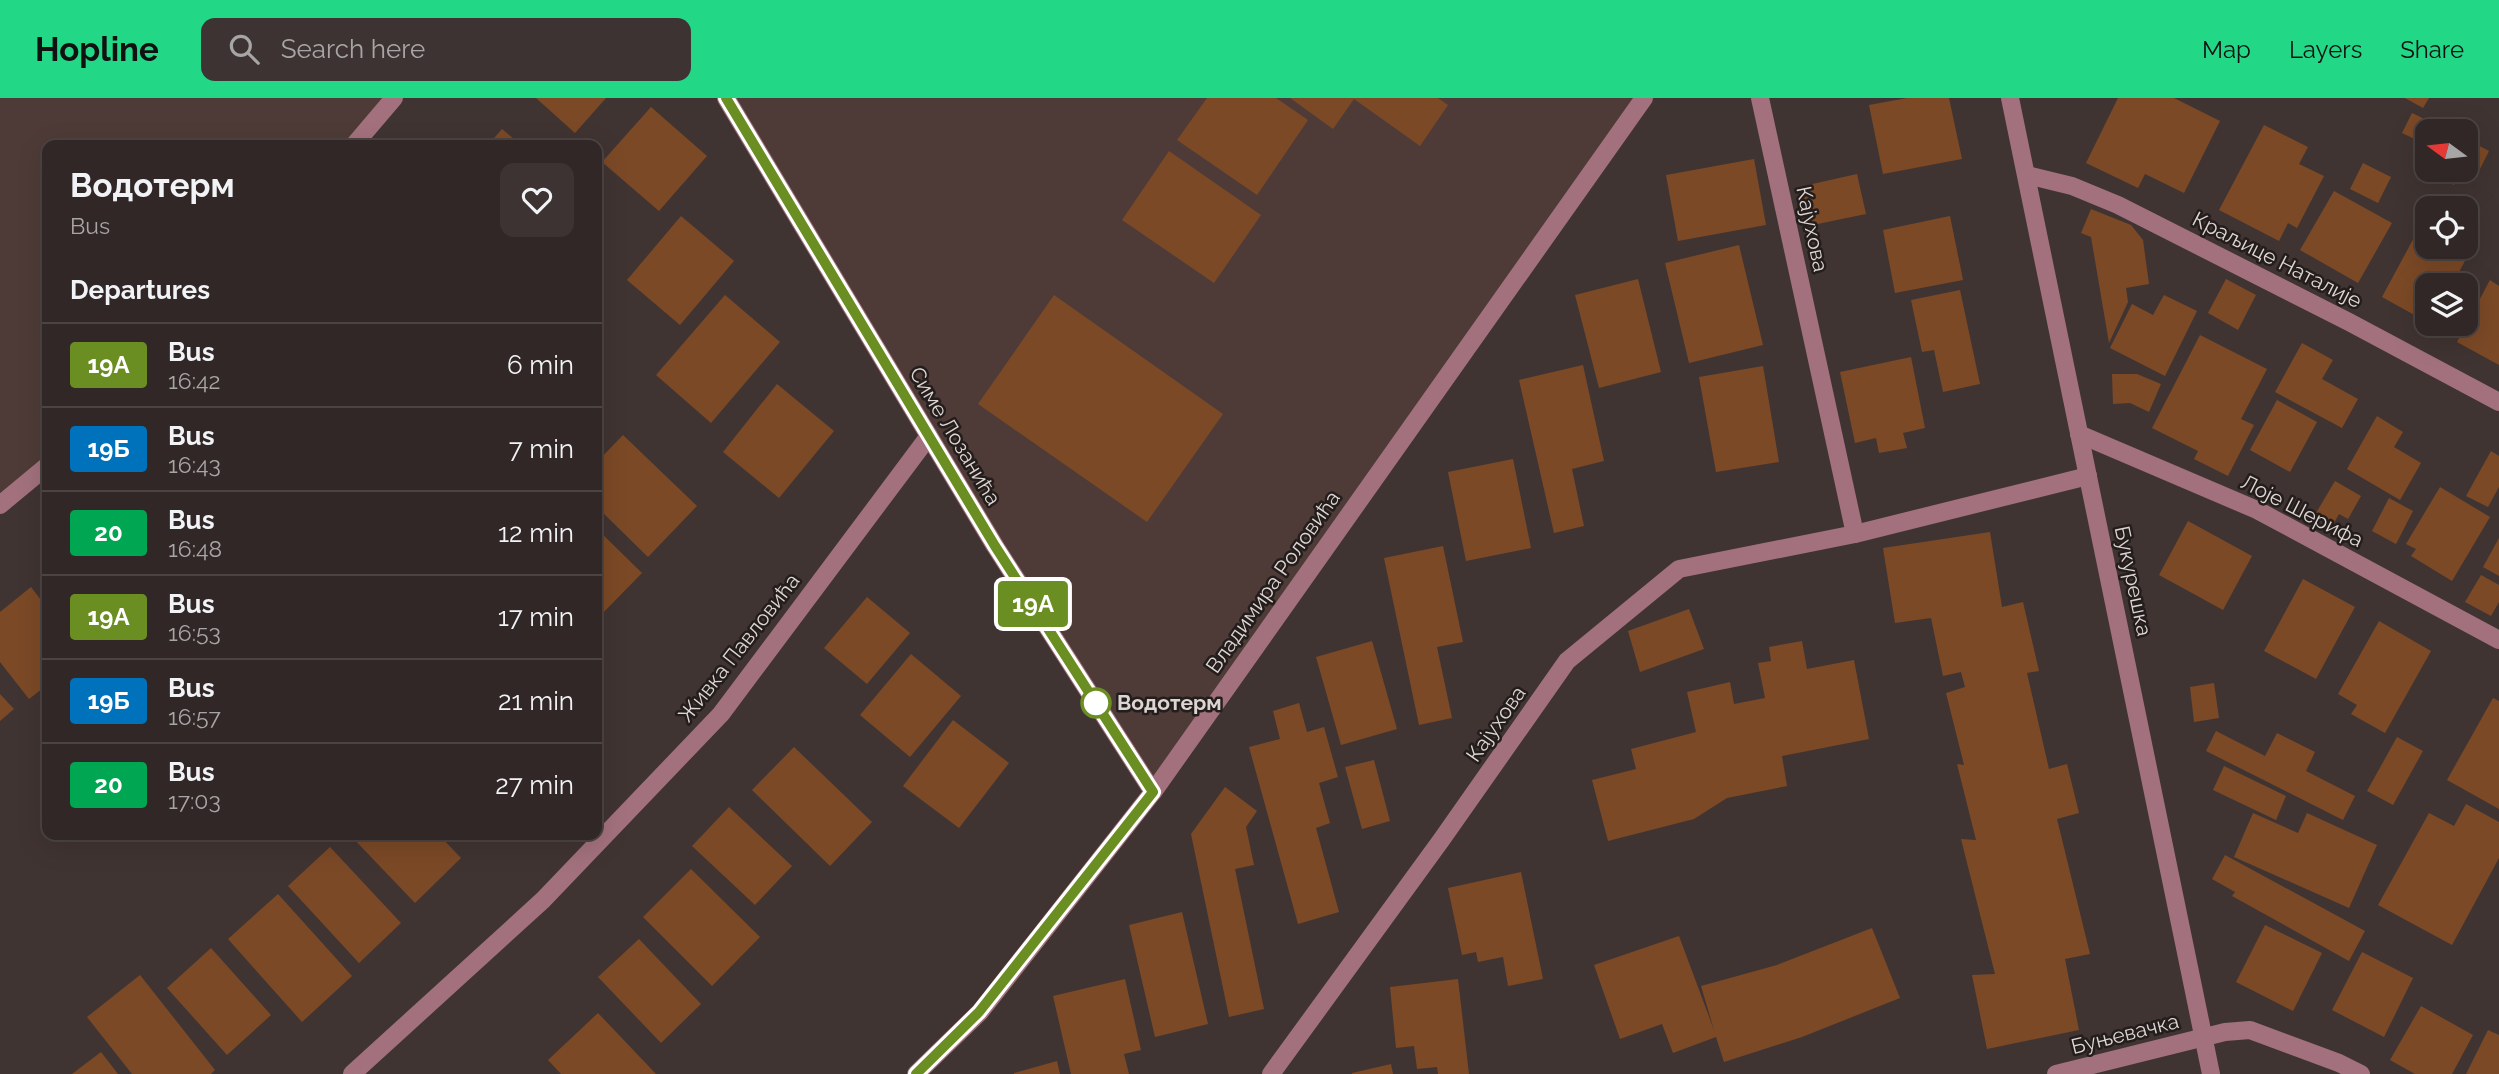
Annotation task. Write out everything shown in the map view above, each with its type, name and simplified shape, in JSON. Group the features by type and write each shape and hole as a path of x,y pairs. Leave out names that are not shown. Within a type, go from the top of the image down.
{"street":[{"path":"358,140 394,98"},
{"name":"Симе Лозанића","path":"726,98 995,546 1153,792"},
{"name":"Владимира Роловића","path":"916,1074 979,1012 1153,792 1644,98"},
{"name":"Кајухова","path":"1760,98 1855,534"},
{"name":"Букурешка","path":"2010,98 2211,1074"},
{"name":"Краљице Наталије","path":"2027,175 2072,186 2118,205 2349,322 2499,402"},
{"name":"Лоје Шерифа","path":"2079,434 2257,510 2499,640"},
{"name":"Живка Павловића","path":"602,839 722,714 929,436"},
{"path":"0,505 42,470"},
{"name":"Кајухова","path":"1271,1074 1567,661 1679,569 1855,534 2088,476"},
{"name":"Живка Павловића","path":"352,1074 543,900 601,840"},
{"name":"Буњевачка","path":"2056,1074 2225,1032 2250,1030 2339,1063 2361,1074"}],"shaded area":[{"path":"0,98 394,98 358,140 42,140 42,463 0,495"},
{"path":"726,98 1644,98 1153,792"}],"building":[{"path":"536,98 606,98 575,133"},
{"path":"1207,98 1276,98 1308,120 1257,195 1177,140"},
{"path":"1290,98 1438,98 1448,105 1420,146 1354,99 1333,129"},
{"path":"1907,98 1949,98 1962,159 1883,174 1869,105"},
{"path":"2118,98 2174,98 2220,121 2184,193 2145,174 2138,188 2086,163"},
{"path":"2405,98 2429,98 2423,108"},
{"path":"651,107 707,156 659,211 602,162"},
{"path":"2412,113 2425,119 2415,119 2415,139 2402,133"},
{"path":"2264,125 2308,147 2299,164 2324,176 2297,228 2288,223 2279,241 2219,210"},
{"path":"502,129 515,140 492,140"},
{"path":"2478,145 2489,151 2478,170"},
{"path":"1169,151 1261,215 1214,283 1122,220"},
{"path":"1754,159 1766,225 1678,241 1666,175"},
{"path":"2363,163 2391,177 2378,203 2350,189"},
{"path":"1857,174 1866,214 1808,226 1799,187"},
{"path":"2334,191 2392,223 2358,283 2300,250"},
{"path":"2091,209 2131,225 2143,240 2149,284 2126,288 2128,302 2109,343 2091,237 2081,233"},
{"path":"681,216 734,261 680,325 627,280"},
{"path":"1950,216 1963,280 1895,293 1883,230"},
{"path":"2415,236 2415,259 2466,259 2458,273 2415,273 2415,315 2382,297"},
{"path":"1739,245 1763,345 1689,363 1665,263"},
{"path":"1638,279 1661,372 1599,388 1575,295"},
{"path":"2226,279 2256,295 2238,330 2208,313"},
{"path":"2490,280 2499,286 2499,365 2457,342 2460,336 2478,336 2478,303"},
{"path":"1960,290 1980,384 1943,392 1934,350 1922,352 1911,300"},
{"path":"725,295 780,342 711,423 656,375"},
{"path":"1054,295 1223,414 1147,522 978,404"},
{"path":"2164,295 2197,311 2165,376 2110,348 2132,304 2153,315"},
{"path":"2200,335 2267,369 2241,419 2254,425 2228,476 2194,459 2198,451 2152,428"},
{"path":"2302,343 2333,360 2322,379 2358,399 2342,428 2275,392"},
{"path":"1911,357 1925,428 1903,433 1907,448 1879,453 1876,438 1855,443 1840,372"},
{"path":"1583,365 1604,461 1572,469 1584,526 1554,533 1519,380"},
{"path":"1763,366 1779,462 1716,472 1699,377"},
{"path":"2112,374 2137,374 2161,384 2149,412 2130,403 2113,404"},
{"path":"777,384 834,431 779,498 723,452"},
{"path":"2277,400 2317,422 2290,472 2250,450"},
{"path":"2377,416 2403,432 2394,447 2421,463 2400,500 2347,469"},
{"path":"623,435 697,506 648,557 602,512 602,457"},
{"path":"2491,451 2499,456 2499,487 2488,507 2466,496"},
{"path":"1513,459 1531,548 1466,561 1448,472"},
{"path":"2335,481 2361,496 2348,519 2339,514 2334,523 2316,513"},
{"path":"2440,487 2490,517 2452,581 2411,556 2416,549 2406,544"},
{"path":"2389,498 2413,511 2396,544 2372,531"},
{"path":"2188,521 2252,556 2223,610 2159,575"},
{"path":"1990,532 2002,607 2023,602 2039,671 2027,673 2049,769 2067,764 2079,813 2057,819 2090,954 2065,959 2079,1030 1987,1049 1972,975 1995,974 1961,839 1976,840 1957,764 1964,765 1946,693 1965,687 1961,672 1943,676 1931,618 1895,623 1883,548"},
{"path":"602,534 642,573 602,614"},
{"path":"2499,538 2499,576 2483,567"},
{"path":"1443,546 1463,642 1437,647 1452,718 1419,725 1384,558"},
{"path":"2481,575 2499,585 2499,602 2491,616 2465,602"},
{"path":"2303,579 2355,607 2316,679 2264,651"},
{"path":"31,587 42,601 42,689 29,699 0,662 0,612"},
{"path":"867,597 910,633 867,684 824,648"},
{"path":"1689,609 1704,649 1640,672 1628,631"},
{"path":"2379,621 2431,651 2385,733 2351,714 2357,705 2338,694"},
{"path":"1372,641 1397,729 1341,745 1316,657"},
{"path":"1802,641 1807,669 1854,660 1869,739 1782,756 1787,786 1727,798 1694,819 1608,841 1592,780 1636,769 1631,749 1696,732 1687,692 1730,682 1734,704 1765,698 1758,663 1771,661 1769,647"},
{"path":"911,654 961,696 910,757 860,715"},
{"path":"2214,683 2219,718 2194,722 2190,687"},
{"path":"0,694 14,709 0,721"},
{"path":"2493,698 2499,701 2499,809 2447,780"},
{"path":"1299,703 1307,732 1324,727 1338,777 1319,783 1330,823 1316,828 1339,912 1298,924 1249,747 1280,739 1273,711"},
{"path":"953,720 1009,763 959,828 903,786"},
{"path":"2216,731 2265,756 2277,733 2315,752 2306,771 2355,796 2343,820 2206,751"},
{"path":"2397,737 2423,751 2393,805 2367,791"},
{"path":"794,747 872,822 830,866 752,790"},
{"path":"1374,760 1390,821 1362,829 1345,767"},
{"path":"2224,766 2286,796 2276,820 2213,790"},
{"path":"1225,787 1257,811 1246,827 1254,865 1235,869 1264,1009 1229,1017 1191,834"},
{"path":"2466,804 2499,822 2499,858 2452,945 2378,905 2429,813 2454,826"},
{"path":"729,807 792,866 755,905 692,846"},
{"path":"2253,813 2298,833 2307,813 2377,845 2349,908 2234,857"},
{"path":"355,840 444,840 461,858 415,903"},
{"path":"330,847 401,923 359,963 288,886"},
{"path":"2225,855 2365,931 2349,961 2232,896 2235,892 2212,879"},
{"path":"691,869 760,937 712,986 643,917"},
{"path":"1521,872 1543,979 1508,986 1503,957 1478,962 1476,952 1462,955 1448,888"},
{"path":"278,894 352,976 302,1022 228,939"},
{"path":"1182,912 1208,1024 1155,1037 1129,925"},
{"path":"2265,925 2322,953 2293,1011 2236,982"},
{"path":"1872,928 1900,998 1802,1037 1724,1062 1716,1037 1673,1053 1662,1024 1620,1039 1594,965 1679,936 1714,1030 1701,986 1777,965"},
{"path":"639,939 701,1004 661,1043 598,977"},
{"path":"211,948 271,1015 227,1055 167,988"},
{"path":"2362,952 2413,978 2384,1037 2332,1010"},
{"path":"140,975 215,1070 211,1074 132,1074 87,1017"},
{"path":"1125,979 1141,1050 1124,1054 1129,1074 1071,1074 1053,996"},
{"path":"1458,979 1469,1074 1438,1074 1437,1067 1417,1069 1414,1046 1396,1048 1390,987"},
{"path":"2421,1006 2473,1035 2452,1074 2415,1074 2390,1060"},
{"path":"598,1013 656,1074 561,1074 548,1060"},
{"path":"2488,1030 2499,1035 2499,1074 2466,1074"},
{"path":"101,1052 118,1074 72,1074"},
{"path":"1057,1061 1060,1074 1014,1074 1014,1073"},
{"path":"1391,1064 1393,1074 1352,1074 1352,1073"}],"bus line":[{"name":"19А","path":"726,98 995,546 1153,792 979,1012 916,1074"}],"place":[{"name":"Водотерм","path":"1096,703"}]}
